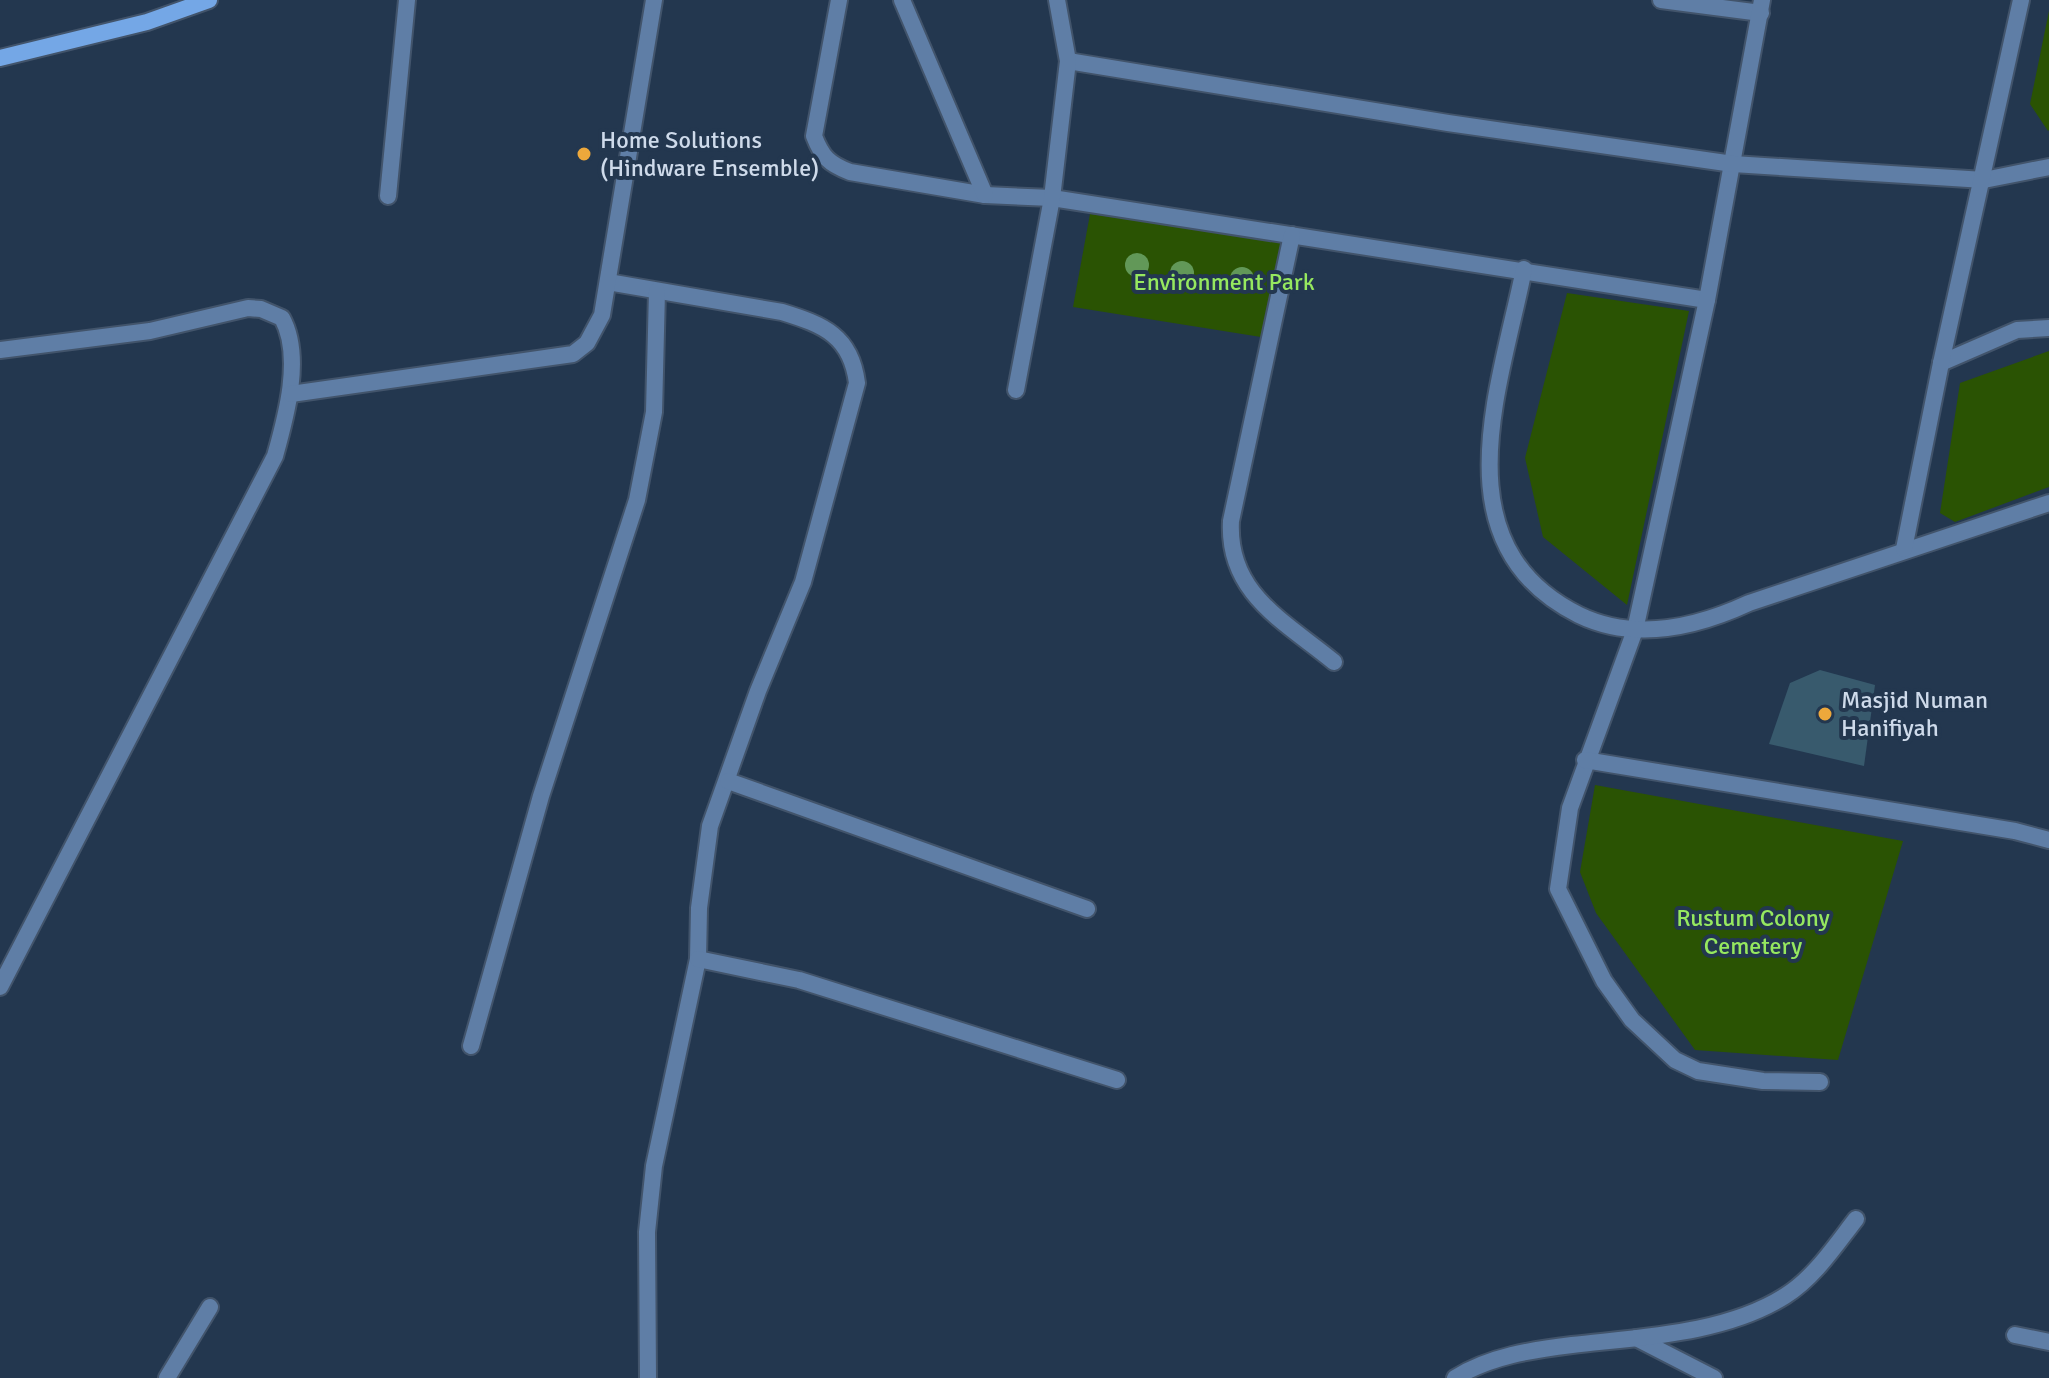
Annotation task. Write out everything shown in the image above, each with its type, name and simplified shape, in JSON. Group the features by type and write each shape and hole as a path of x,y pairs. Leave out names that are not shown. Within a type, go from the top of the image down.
{"main road":[{"path":"0,58 147,22 209,0"}],"street":[{"path":"388,196 407,0"},
{"path":"291,394 573,354 587,343 595,331 608,282 654,0"},
{"path":"839,0 814,136 821,154 831,165 850,172 985,195 1052,198 1524,269 1707,300"},
{"path":"902,0 985,195"},
{"path":"1016,390 1052,198 1068,61 1057,0"},
{"path":"1661,0 1762,6 1707,300 1635,630 1570,808 1558,889 1604,981 1632,1020 1658,1047 1684,1066 1763,1081 1820,1082"},
{"path":"1904,549 1941,363 1984,180 2021,0"},
{"path":"1068,61 1448,123 1733,164 1984,180 2049,167"},
{"path":"1292,235 1231,521 1230,548 1248,589 1334,662"},
{"path":"1524,269 1489,453 1492,511 1497,532 1516,566 1563,607 1599,624 1635,630 1670,629 1713,620 1749,603 1904,549 2049,503"},
{"path":"608,282 782,312 808,320 830,332 848,348 855,363 857,383 803,582 758,691 710,826 698,959 654,1166 647,1232 648,1378"},
{"path":"471,1046 541,796 637,500 654,412 657,291"},
{"path":"0,350 150,331 248,308 261,309 282,318 289,332 291,394 275,456 0,987"},
{"path":"1941,363 2017,330 2049,328"},
{"path":"1585,760 2015,831 2049,840"},
{"path":"728,781 1087,909"},
{"path":"698,959 799,980 1117,1080"},
{"path":"1455,1378 1469,1369 1525,1350 1636,1338 1752,1313 1787,1295 1809,1276 1856,1219"},
{"path":"167,1378 210,1307"},
{"path":"2015,1335 2049,1342"},
{"path":"1636,1338 1714,1378"}],"green space":[{"path":"2049,11 2049,130 2048,131 2030,104"},
{"name":"Environment Park","path":"1090,214 1283,242 1261,337 1073,307"},
{"path":"1567,293 1689,311 1627,605 1543,537 1525,458"},
{"path":"2049,351 2049,487 1955,522 1940,513 1960,383"},
{"name":"Rustum Colony Cemetery","path":"1595,785 1903,841 1838,1060 1695,1050 1596,913 1580,872"}],"building":[{"name":"Masjid Numan Hanifiyah","path":"1820,670 1875,685 1864,766 1769,744 1790,683"}],"place":[{"name":"Home Solutions (Hindware Ensemble)","path":"584,154"},
{"name":"Masjid Numan Hanifiyah","path":"1825,714"}]}
